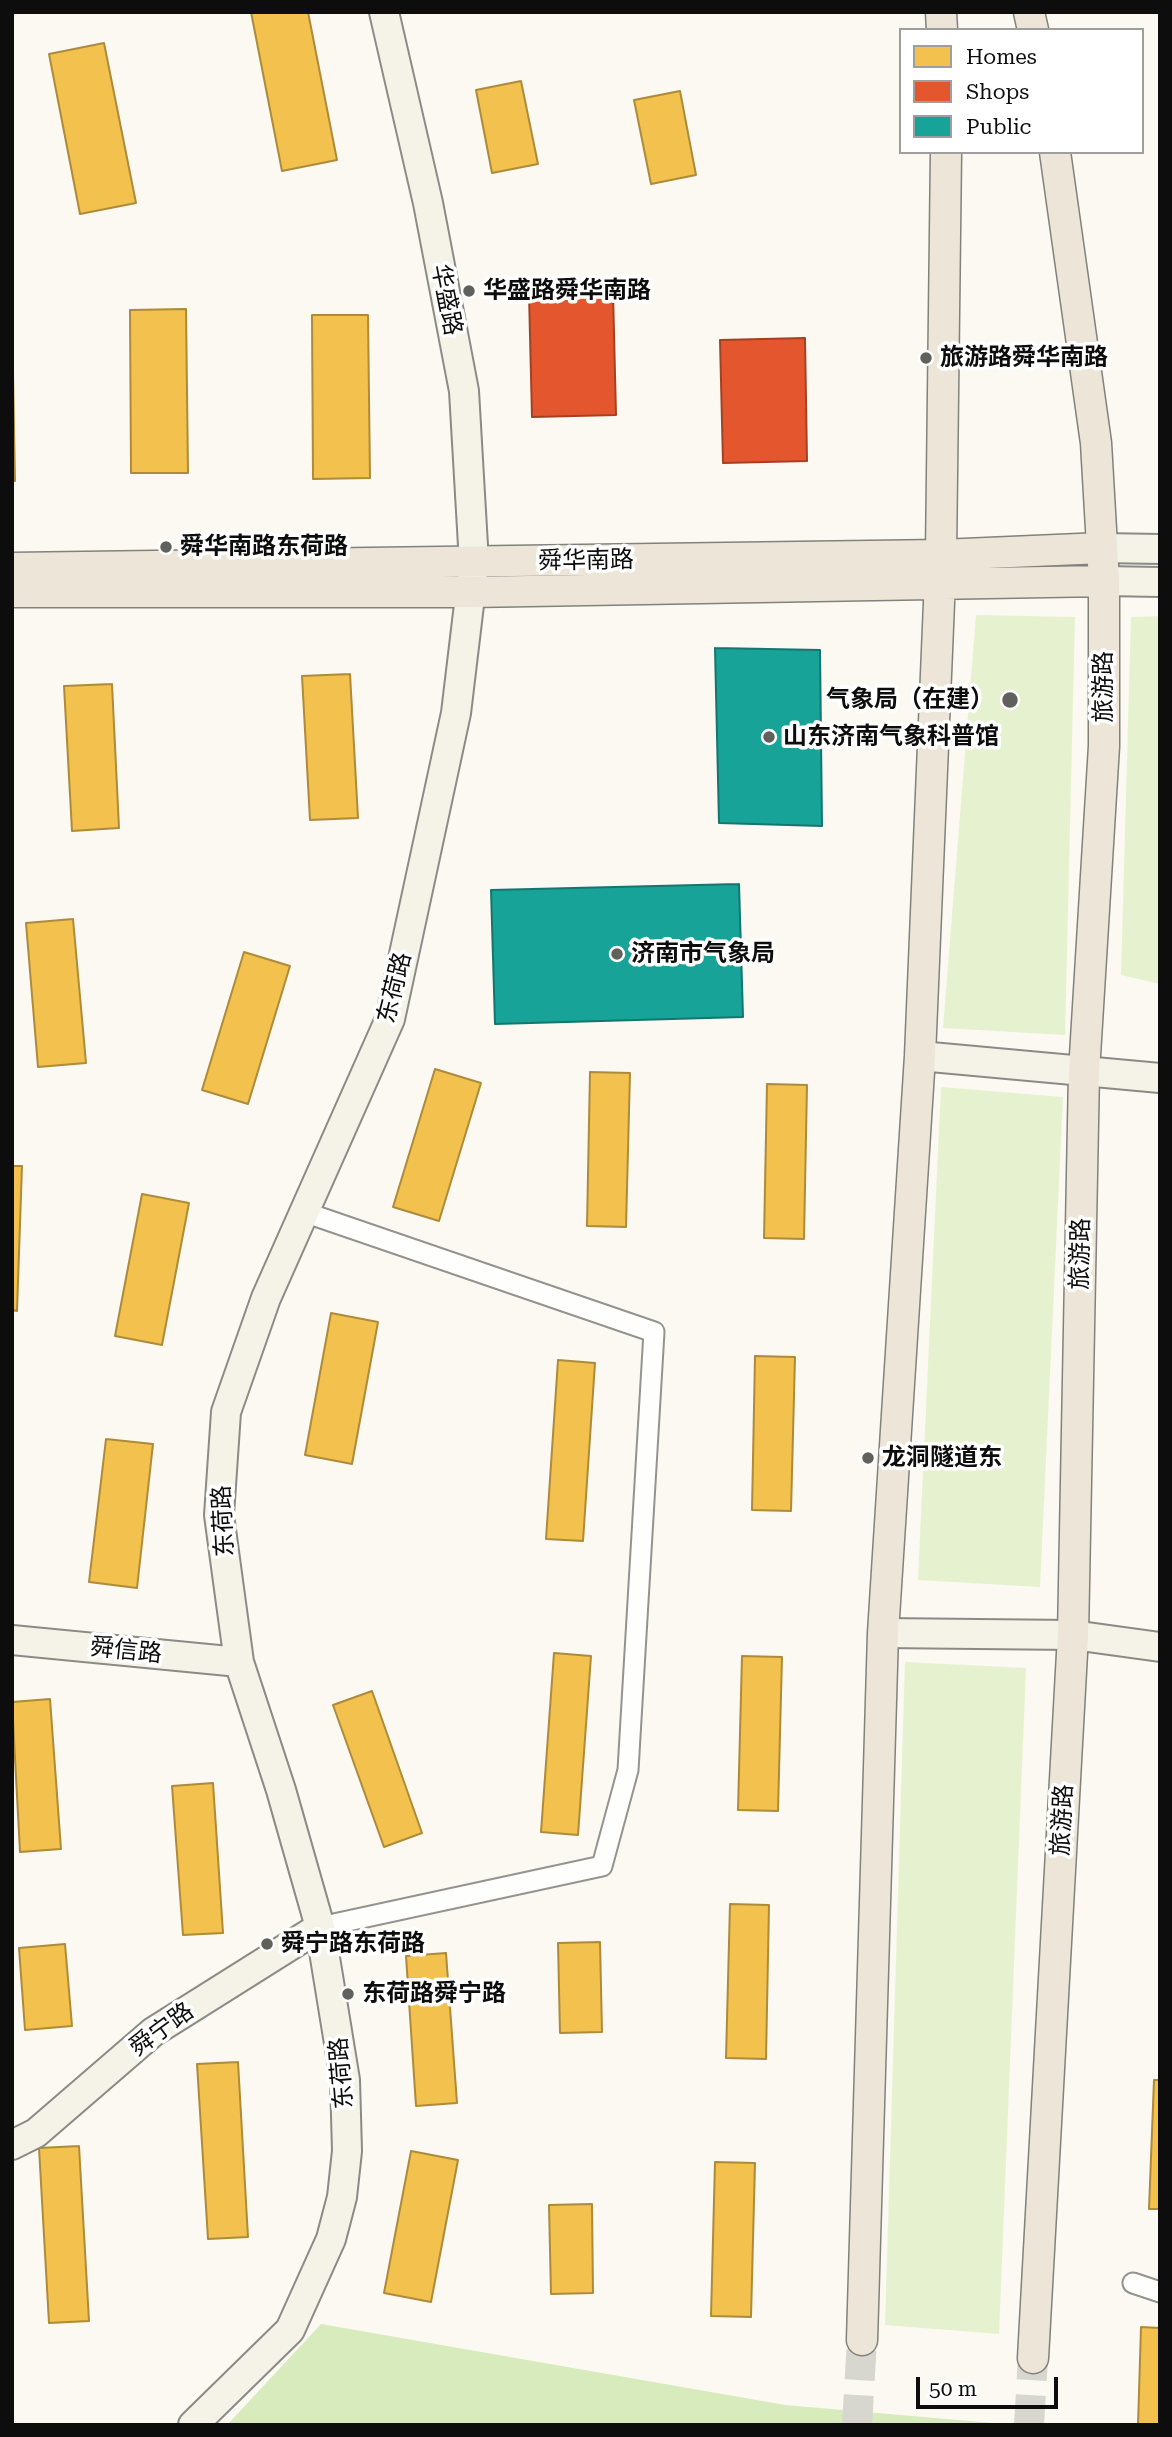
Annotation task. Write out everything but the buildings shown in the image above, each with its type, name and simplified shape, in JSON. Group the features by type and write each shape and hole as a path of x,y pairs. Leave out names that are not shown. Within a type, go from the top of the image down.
{"main road":[{"path":"862,2340 883,1633 920,1056 942,555 946,154"},
{"name":"旅游路","path":"1033,2358 1073,1635 1084,1072 1104,746 1104,581 1096,443 1055,154"},
{"name":"舜华南路","path":"12,592 472,578 1102,548"},
{"name":"舜华南路","path":"12,568 939,584 1104,581"}],"street":[{"name":"华盛路","path":"384,12 428,203 464,391 472,578"},
{"name":"舜华南路","path":"1102,548 1160,549"},
{"name":"东荷路","path":"193,2425 290,2330 331,2239 342,2197 347,2151 345,2080 320,1927 273,1763 239,1662 219,1515 226,1412 266,1298 390,1019 456,713 472,578"},
{"name":"舜华南路","path":"1104,581 1160,582"},
{"path":"920,1056 1160,1078"},
{"path":"304,1212 654,1332 628,1770 602,1866 320,1927"},
{"path":"883,1633 1073,1635 1160,1647"},
{"name":"舜信路","path":"12,1640 239,1662"},
{"name":"舜宁路","path":"12,2145 36,2133 153,2032 320,1927"},
{"path":"1133,2283 1160,2292"}],"green space":[{"path":"976,615 1075,617 1065,1035 943,1028"},
{"path":"1160,616 1160,984 1121,975 1131,617"},
{"path":"941,1087 1063,1097 1040,1587 918,1580"},
{"path":"905,1662 1026,1668 999,2334 885,2325"},
{"path":"321,2324 785,2405 1016,2425 227,2425"}],"tunnel":[{"path":"857,2425 862,2340"},
{"path":"1029,2425 1033,2358"}],"place":[{"name":"华盛路舜华南路","path":"469,291"},
{"name":"旅游路舜华南路","path":"926,358"},
{"name":"舜华南路东荷路","path":"166,547"},
{"name":"气象局（在建）","path":"1010,700"},
{"name":"山东济南气象科普馆","path":"769,737"},
{"name":"济南市气象局","path":"617,954"},
{"name":"龙洞隧道东","path":"868,1458"},
{"name":"舜宁路东荷路","path":"267,1944"},
{"name":"东荷路舜宁路","path":"348,1994"}]}
